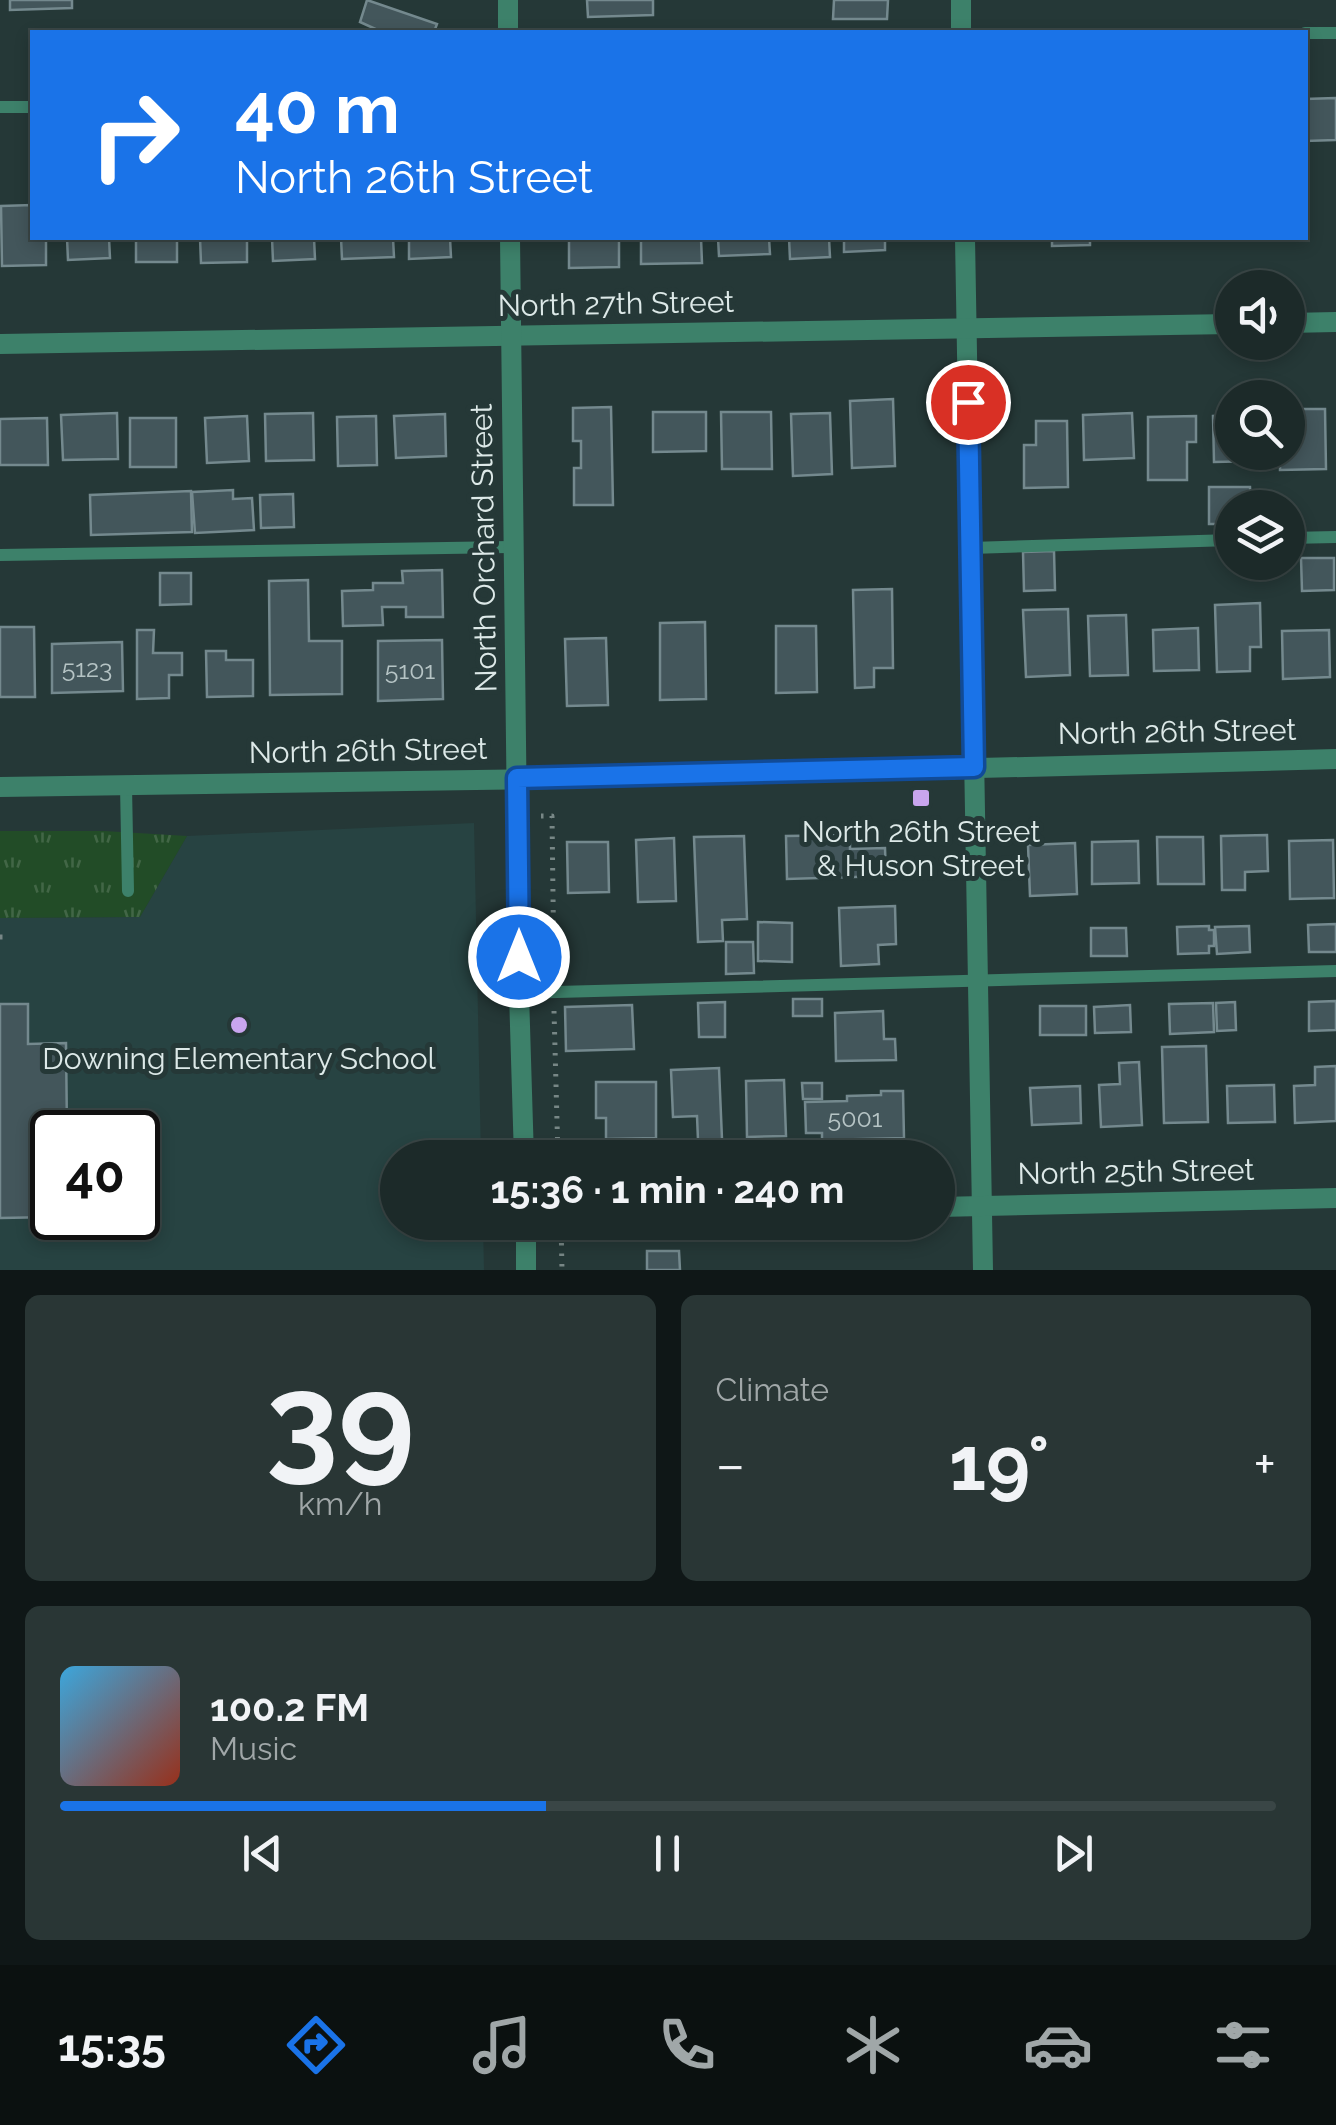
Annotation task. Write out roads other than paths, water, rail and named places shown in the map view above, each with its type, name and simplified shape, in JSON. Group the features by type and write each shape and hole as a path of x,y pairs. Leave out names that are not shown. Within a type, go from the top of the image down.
{"street":[{"path":"508,0 508,30"},
{"path":"961,0 962,30"},
{"name":"North Orchard Street","path":"510,240 523,1140"},
{"path":"966,240 983,1270"},
{"path":"1305,323 1336,322"},
{"name":"North 27th Street","path":"0,344 1215,324"},
{"name":"North 26th Street","path":"0,787 1336,759"},
{"name":"North 25th Street","path":"955,1207 1336,1198"},
{"path":"526,1240 526,1270"}],"lane":[{"path":"1308,33 1336,33"},
{"path":"0,107 30,106"},
{"path":"1305,538 1336,537"},
{"path":"971,548 1215,541"},
{"path":"0,554 514,547"},
{"path":"126,786 128,891"},
{"path":"519,993 1336,971"}],"place":[{"name":"North 26th Street & Huson Street","path":"921,798"},
{"name":"Downing Elementary School","path":"239,1025"}]}
